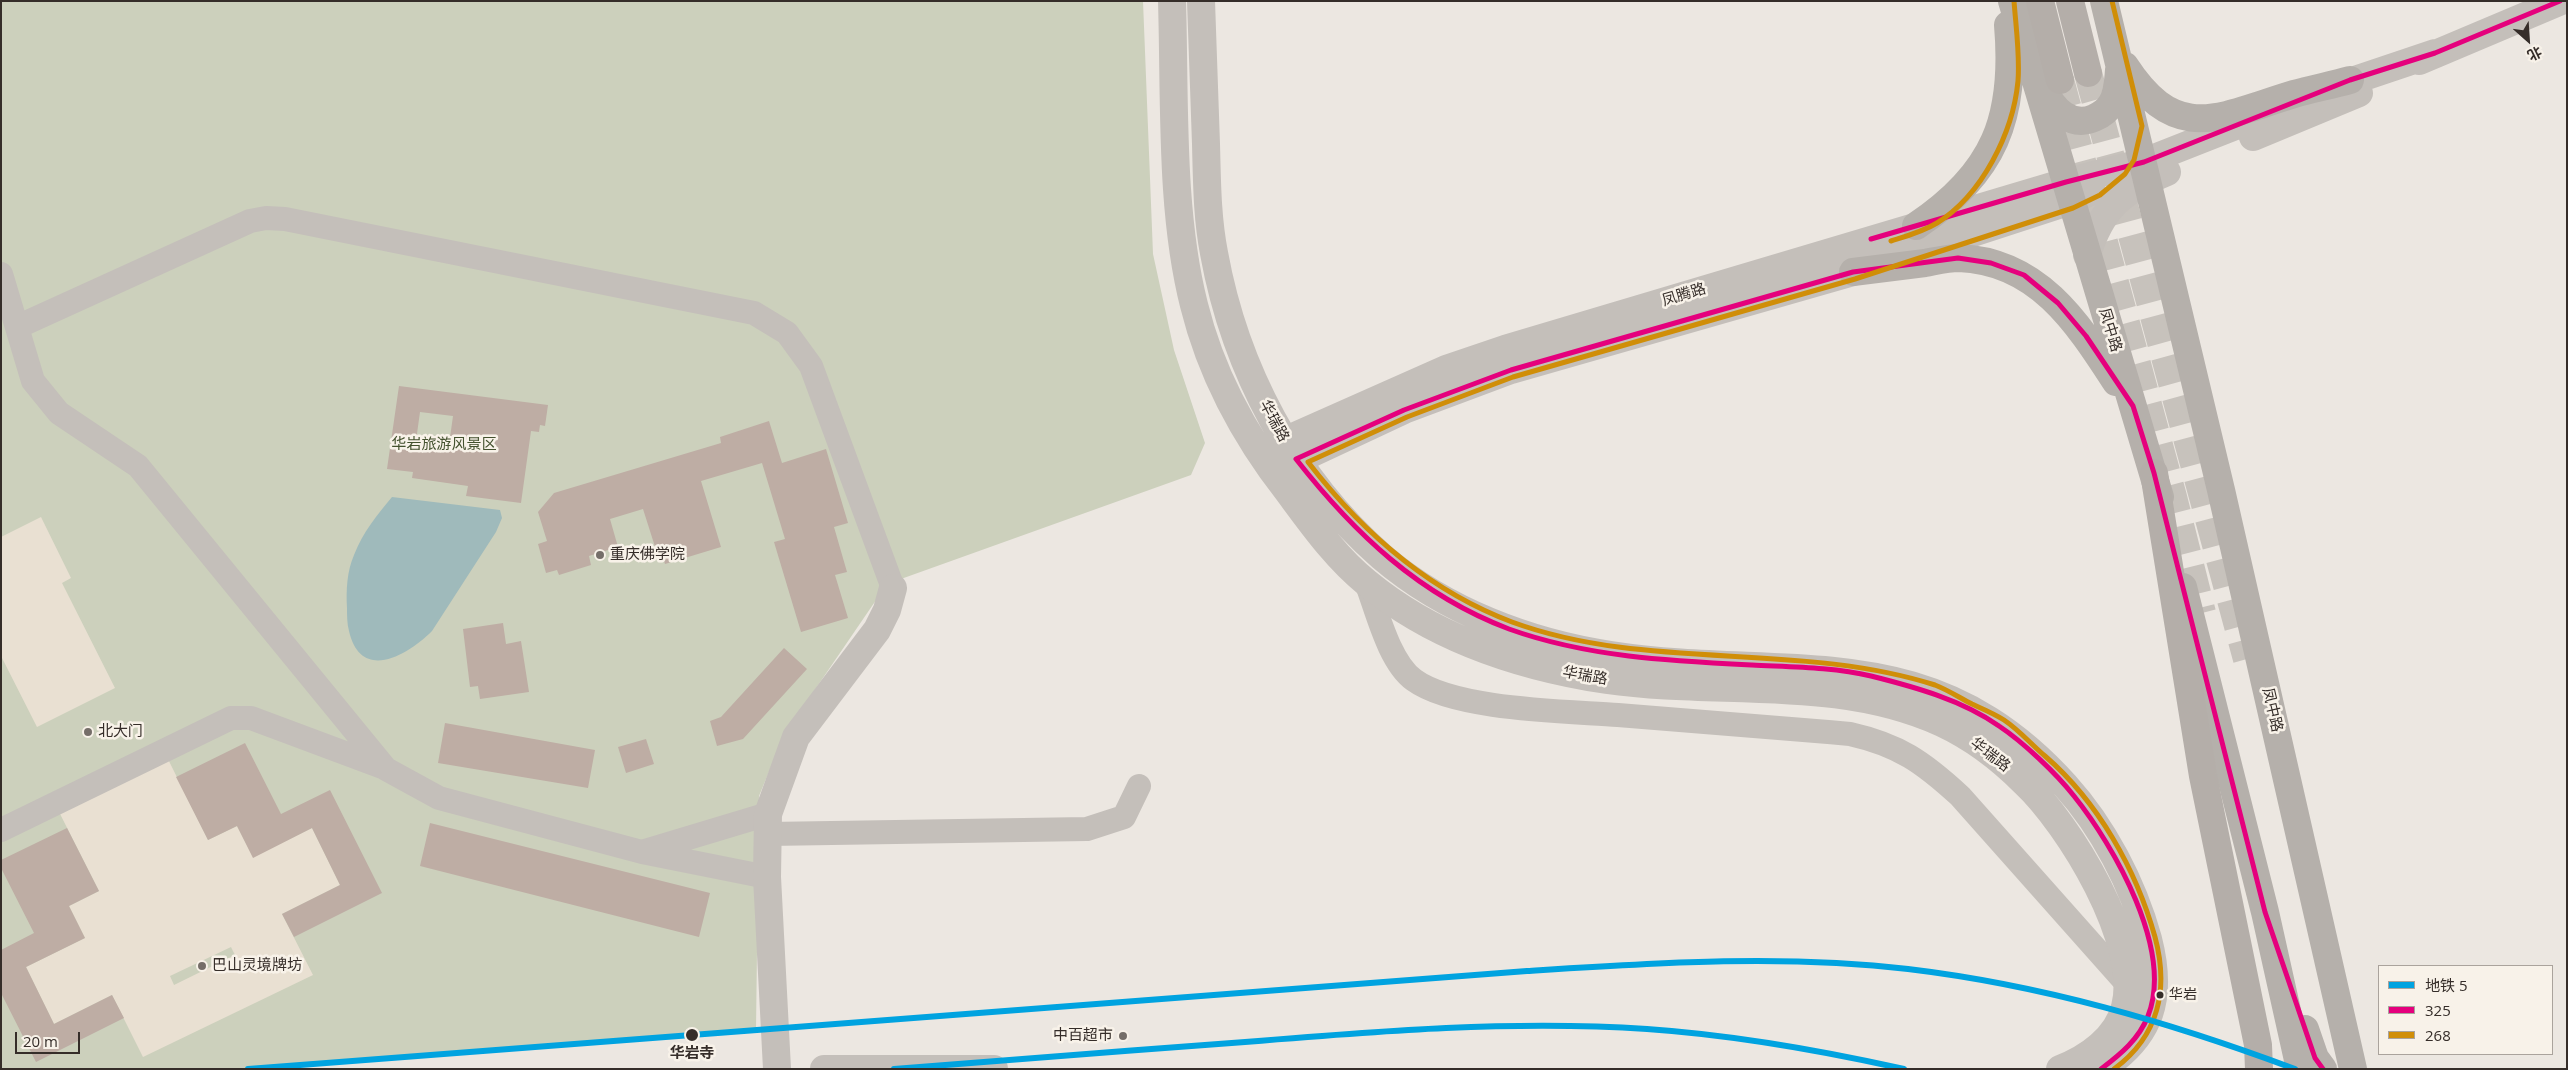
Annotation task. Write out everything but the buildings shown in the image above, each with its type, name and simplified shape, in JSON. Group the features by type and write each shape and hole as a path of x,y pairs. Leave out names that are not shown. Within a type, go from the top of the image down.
{"main road":[{"path":"2070,1 2088,73"},
{"name":"凤中路","path":"2104,1 2135,124 2137,170 2353,1069"},
{"path":"2018,4 2052,105 2063,115 2076,121 2089,120 2102,114 2111,105 2118,84 2119,56"},
{"path":"2018,4 2060,80"},
{"path":"1916,226 1945,206 1963,189 1979,169 1992,146 2007,102 2018,4"},
{"name":"凤中路","path":"2018,4 2068,191 2154,473 2264,912 2300,1069"},
{"path":"2119,56 2134,79 2157,102 2186,116 2203,118 2237,114 2294,94 2350,80"},
{"path":"1854,272 1958,258 1992,263 2024,275 2058,303 2086,336 2133,406"},
{"path":"2154,473 2204,776 2258,1045 2259,1069"},
{"path":"2264,912 2315,1058 2323,1069"}],"street":[{"name":"华瑞路","path":"1172,1 1178,204 1186,267 1194,305 1208,351 1227,394 1265,462 1331,547 1366,582 1411,614 1446,633 1504,657 1557,671 1652,686 1804,691 1857,697 1906,709 1945,725 1987,749 2026,783 2056,817 2082,857 2120,940 2126,963 2128,985 2125,1007 2116,1026 2104,1042 2088,1055 2060,1069"},
{"name":"华瑞路","path":"1201,1 1208,208 1213,251 1224,299 1238,344 1256,387 1290,450 1347,522 1385,559 1427,589 1460,608 1514,630 1566,646 1612,655 1864,673 1914,685 1946,697 1962,704 2005,730 2046,764 2078,800 2107,843 2129,888 2146,932 2155,975 2155,998 2142,1030 2132,1045 2101,1069"},
{"path":"2087,255 2094,232 2104,214 2133,188 2137,170 2353,96 2435,53 2561,1"},
{"name":"凤腾路","path":"1265,462 1437,373 1496,352 1916,226 2068,191 2096,189 2350,80 2435,53"},
{"name":"凤腾路","path":"1290,450 1511,370 1854,272 2068,191"},
{"path":"17,327 250,221 266,218 285,219 754,313 787,333 811,366 893,588 887,610 877,630 796,737 768,824 767,877 777,1069"},
{"path":"1,274 33,381 59,413 138,466 386,769"},
{"path":"1366,582 1396,658 1403,670 1415,681 1442,693 1503,706 1850,734 1893,746 1936,774 1960,796 2128,985"},
{"path":"1,830 230,718 251,718 386,769 439,798 642,852 767,877"},
{"path":"642,852 768,824 1086,829 1124,817 1139,786"},
{"path":"824,1069 994,1069"}],"green space":[{"name":"华岩旅游风景区","path":"1,1 1143,1 1153,254 1174,350 1205,443 1191,475 887,584 784,735 759,796 756,1029 272,1069 1,1069"}],"shaded area":[{"path":"41,517 71,578 62,583 115,688 37,727 1,656 1,537"},
{"path":"164,751 208,840 237,826 253,857 312,828 340,885 282,914 313,975 143,1057 112,995 54,1024 26,967 85,938 69,906 99,891 55,804","holes":["231,947 235,955 174,985 170,976"]}],"water":[{"path":"392,497 500,510 502,518 496,532 432,631 411,648 398,655 386,660 374,660 364,656 355,647 349,631 347,617 348,581 352,561 366,531"}],"tunnel":[{"path":"2088,73 2247,659"},
{"path":"2060,80 2173,497 2202,613"}],"metro line":[{"name":"5","path":"248,1069 1527,971 1717,961 1861,964 1958,976 2007,985 2056,995 2153,1021 2295,1069"},
{"name":"5","path":"894,1069 1346,1034 1496,1026 1647,1029 1712,1035 1808,1050 1904,1069"}],"transit line":[{"name":"268","path":"1891,241 1926,229 1953,211 1968,196 1992,161 2010,121 2018,81 2014,1"},
{"name":"268","path":"2112,1 2142,126 2134,160 2125,174 2100,195 2073,208 1855,279 1513,377 1407,417 1308,462 1351,512 1398,556 1424,576 1452,593 1481,609 1512,622 1564,637 1616,647 1830,664 1883,672 1935,685 2009,724 2064,774 2098,816 2126,862 2137,886 2155,937 2161,975 2157,1010 2141,1042 2114,1069"},
{"name":"325","path":"1871,239 2066,182 2144,162 2350,80 2435,53 2560,1"},
{"name":"325","path":"2101,1069 2129,1046 2140,1032 2148,1016 2154,990 2153,961 2147,931 2136,900 2122,870 2090,817 2049,768 2008,733 1985,717 1938,695 1857,673 1827,669 1690,662 1629,656 1568,646 1509,629 1476,615 1446,598 1417,580 1390,559 1341,512 1296,459 1404,410 1511,370 1853,272 1958,258 1991,263 2024,275 2058,303 2086,336 2133,406 2154,473 2265,912 2315,1058 2323,1069"}],"place":[{"name":"重庆佛学院","path":"600,555"},
{"name":"北大门","path":"88,732"},
{"name":"巴山灵境牌坊","path":"202,966"},
{"name":"华岩","path":"2160,995"},
{"name":"华岩寺","path":"692,1035"},
{"name":"中百超市","path":"1123,1036"}]}
